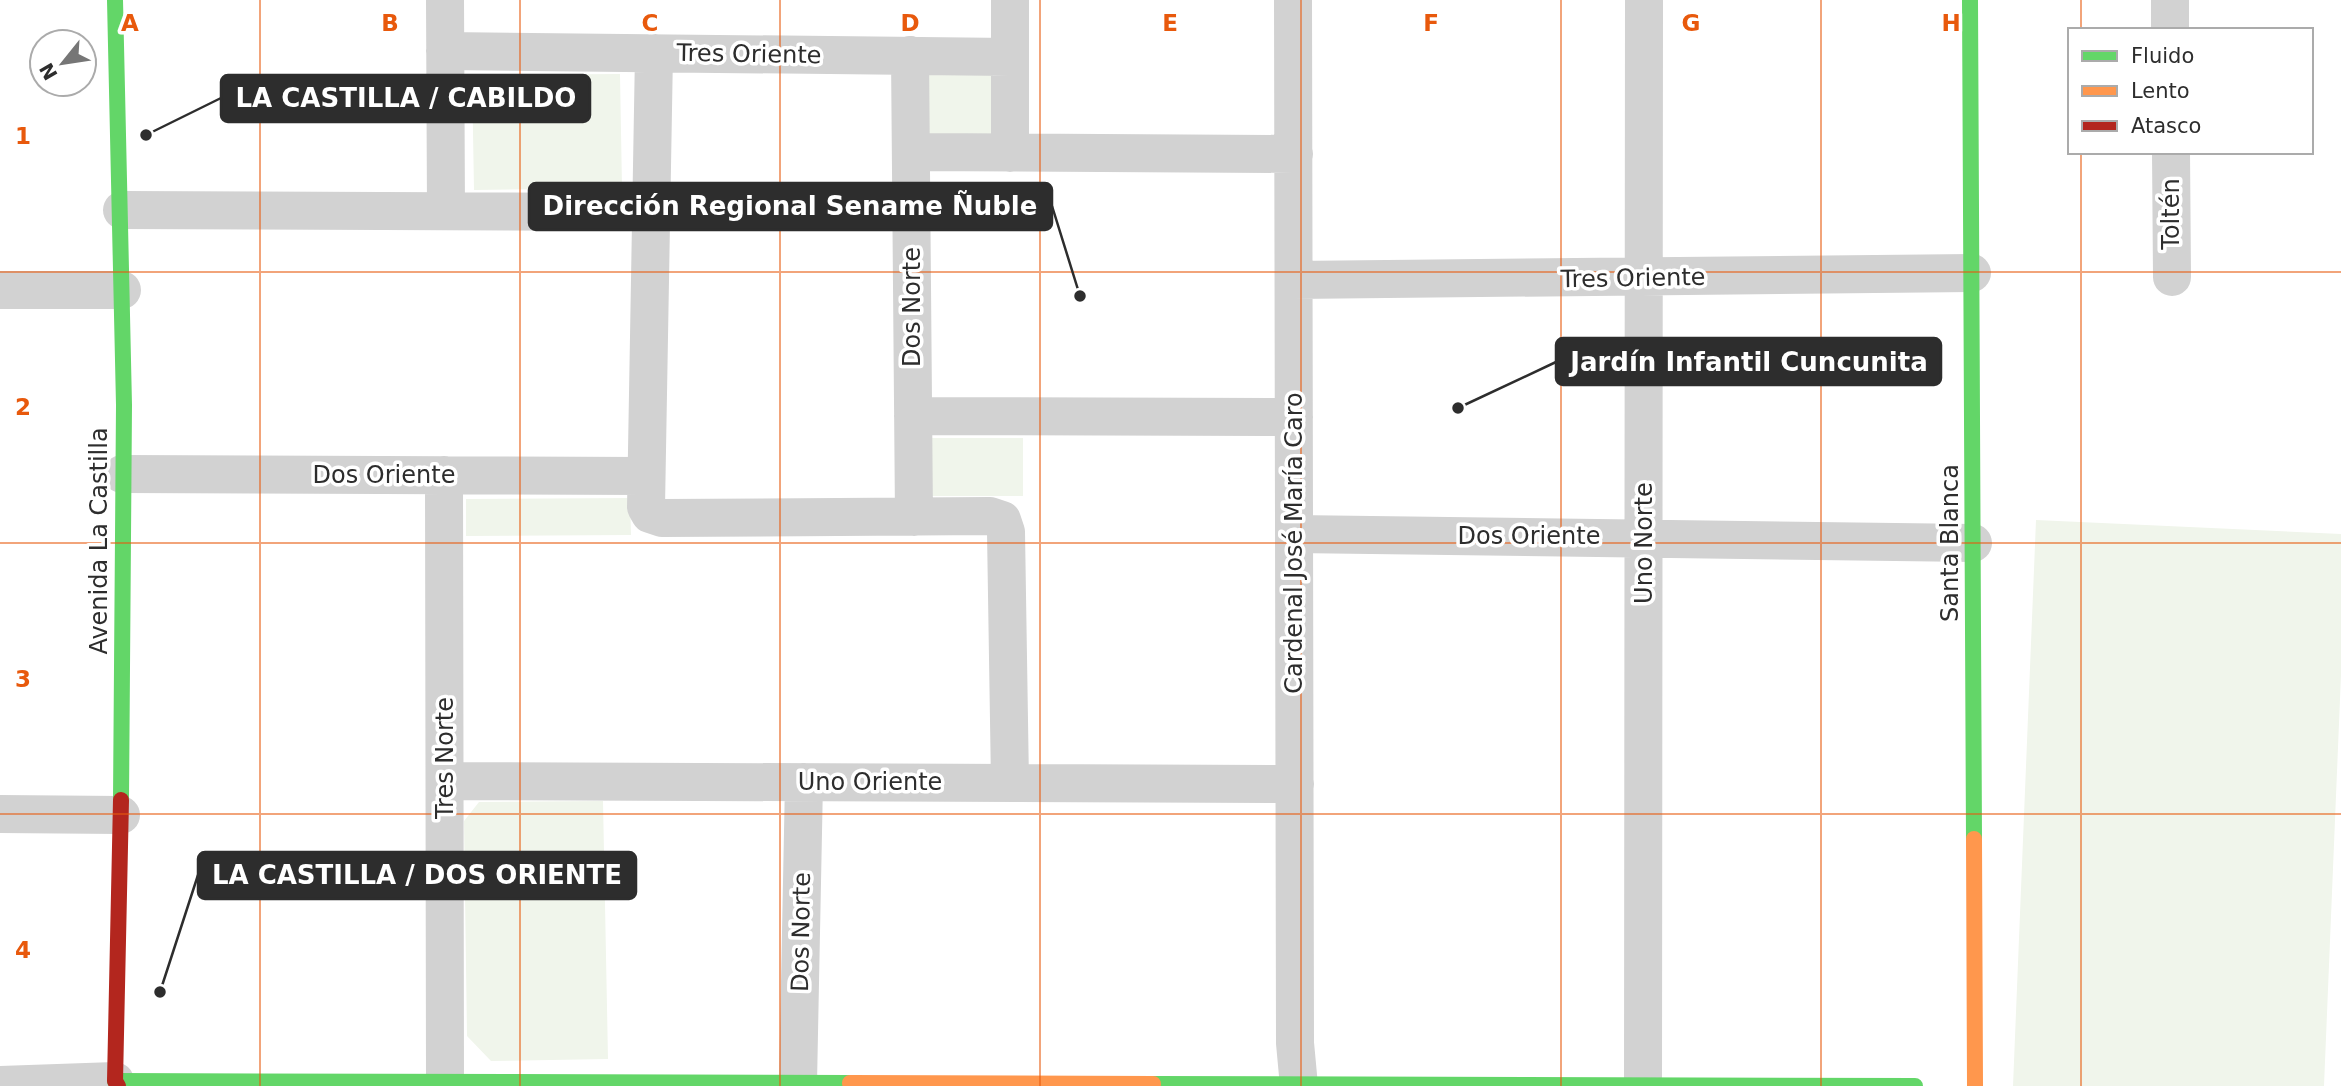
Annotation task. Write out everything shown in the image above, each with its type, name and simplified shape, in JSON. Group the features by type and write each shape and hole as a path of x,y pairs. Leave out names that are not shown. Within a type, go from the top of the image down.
{"street":[{"name":"Avenida La Castilla","path":"115,0 122,210 121,815 115,1084"},
{"path":"445,0 446,211"},
{"path":"1010,0 1010,153"},
{"name":"Cardenal José María Caro","path":"1293,0 1295,1043 1299,1085"},
{"name":"Uno Norte","path":"1643,1085 1644,0"},
{"name":"Santa Blanca","path":"1970,0 1975,1086"},
{"path":"2170,0 2170,28"},
{"name":"Tres Oriente","path":"445,51 1010,57"},
{"path":"654,53 645,476 645,500 650,514 662,518 990,516 1002,520 1006,532 1010,783"},
{"name":"Dos Norte","path":"910,55 914,517"},
{"path":"911,152 1294,154"},
{"name":"Toltén","path":"2171,154 2172,276"},
{"path":"122,210 650,212"},
{"name":"Tres Oriente","path":"1294,280 1972,273"},
{"path":"0,290 122,290"},
{"path":"913,416 1294,416"},
{"name":"Dos Oriente","path":"122,474 645,476"},
{"name":"Tres Norte","path":"444,475 445,1082"},
{"name":"Dos Oriente","path":"1294,534 1973,543"},
{"name":"Uno Oriente","path":"445,781 1295,784"},
{"name":"Dos Norte","path":"798,1083 804,782"},
{"path":"0,814 121,815"},
{"path":"0,1086 445,1082 1915,1086"}],"shaded area":[{"path":"620,74 622,188 474,190 472,75"},
{"path":"993,74 994,134 928,134 927,75"},
{"path":"929,438 1023,438 1023,496 929,496"},
{"path":"630,498 631,535 466,536 466,499"},
{"path":"2036,520 2341,534 2341,675 2324,1086 2013,1086"},
{"path":"603,801 608,1059 491,1061 467,1036 464,821 479,802"}],"traffic: fast":[{"path":"115,0 124,405 121,800"},
{"path":"1970,0 1974,839"},
{"path":"115,1081 850,1083"},
{"path":"1153,1084 1915,1086"}],"traffic: slow":[{"path":"1974,839 1975,1086"},
{"path":"850,1083 1153,1084"}],"traffic: jam":[{"path":"118,1086 115,1081 121,800"}],"place":[{"name":"LA CASTILLA / CABILDO","path":"146,135"},
{"name":"Dirección Regional Sename Ñuble","path":"1080,296"},
{"name":"Jardín Infantil Cuncunita","path":"1458,408"},
{"name":"LA CASTILLA / DOS ORIENTE","path":"160,992"}]}
